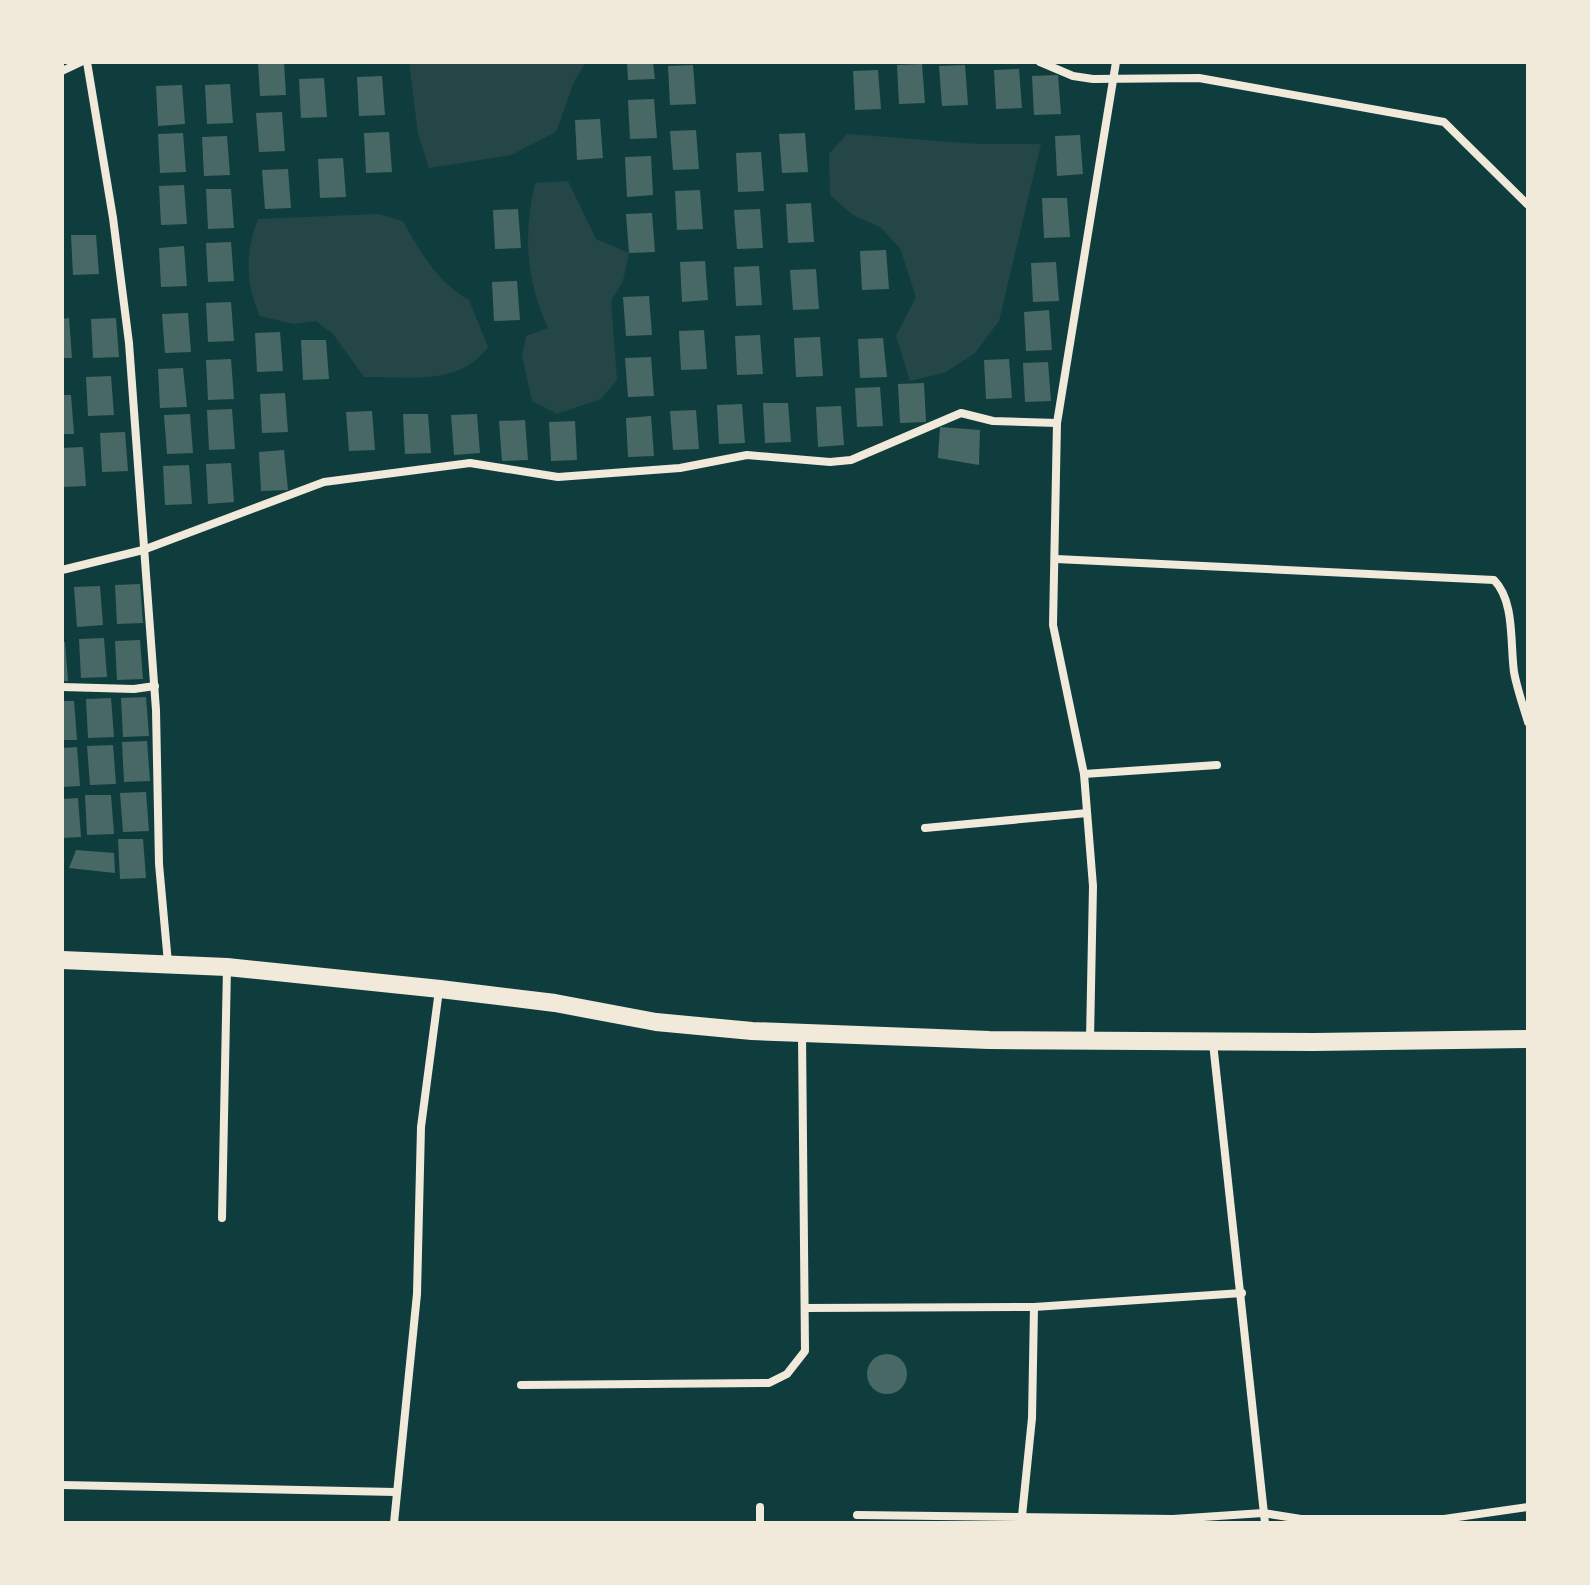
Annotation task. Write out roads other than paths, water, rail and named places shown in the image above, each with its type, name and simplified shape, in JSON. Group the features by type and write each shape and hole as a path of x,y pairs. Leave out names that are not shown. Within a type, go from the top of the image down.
{"highway":[{"path":"62,960 227,967 555,1003 656,1022 802,1033 1213,1042 1528,1039"}],"street":[{"path":"62,71 84,62 113,218 129,343 155,686 159,864 168,964"},
{"path":"1040,62 1073,76 1112,80 1199,78 1444,122 1528,205"},
{"path":"1090,1039 1093,886 1084,774 1056,648 1057,423 1116,62"},
{"path":"62,570 143,550 324,482 470,463 558,477 680,468 747,455 830,462 851,460 961,413 993,421 1057,423"},
{"path":"1056,559 1494,580 1502,589 1507,604 1515,675 1528,722"},
{"path":"62,687 134,689 155,686"},
{"path":"1084,774 1217,765"},
{"path":"925,828 1087,813"},
{"path":"222,1218 227,967"},
{"path":"394,1523 417,1294 421,1127 440,989"},
{"path":"521,1385 769,1383 787,1374 805,1351 802,1033"},
{"path":"1213,1042 1265,1523"},
{"path":"805,1308 1034,1307 1242,1293"},
{"path":"1022,1516 1032,1418 1034,1307"},
{"path":"62,1485 395,1492"},
{"path":"760,1507 760,1523"},
{"path":"857,1515 1173,1519 1263,1513 1301,1519 1444,1519 1528,1507"}]}
